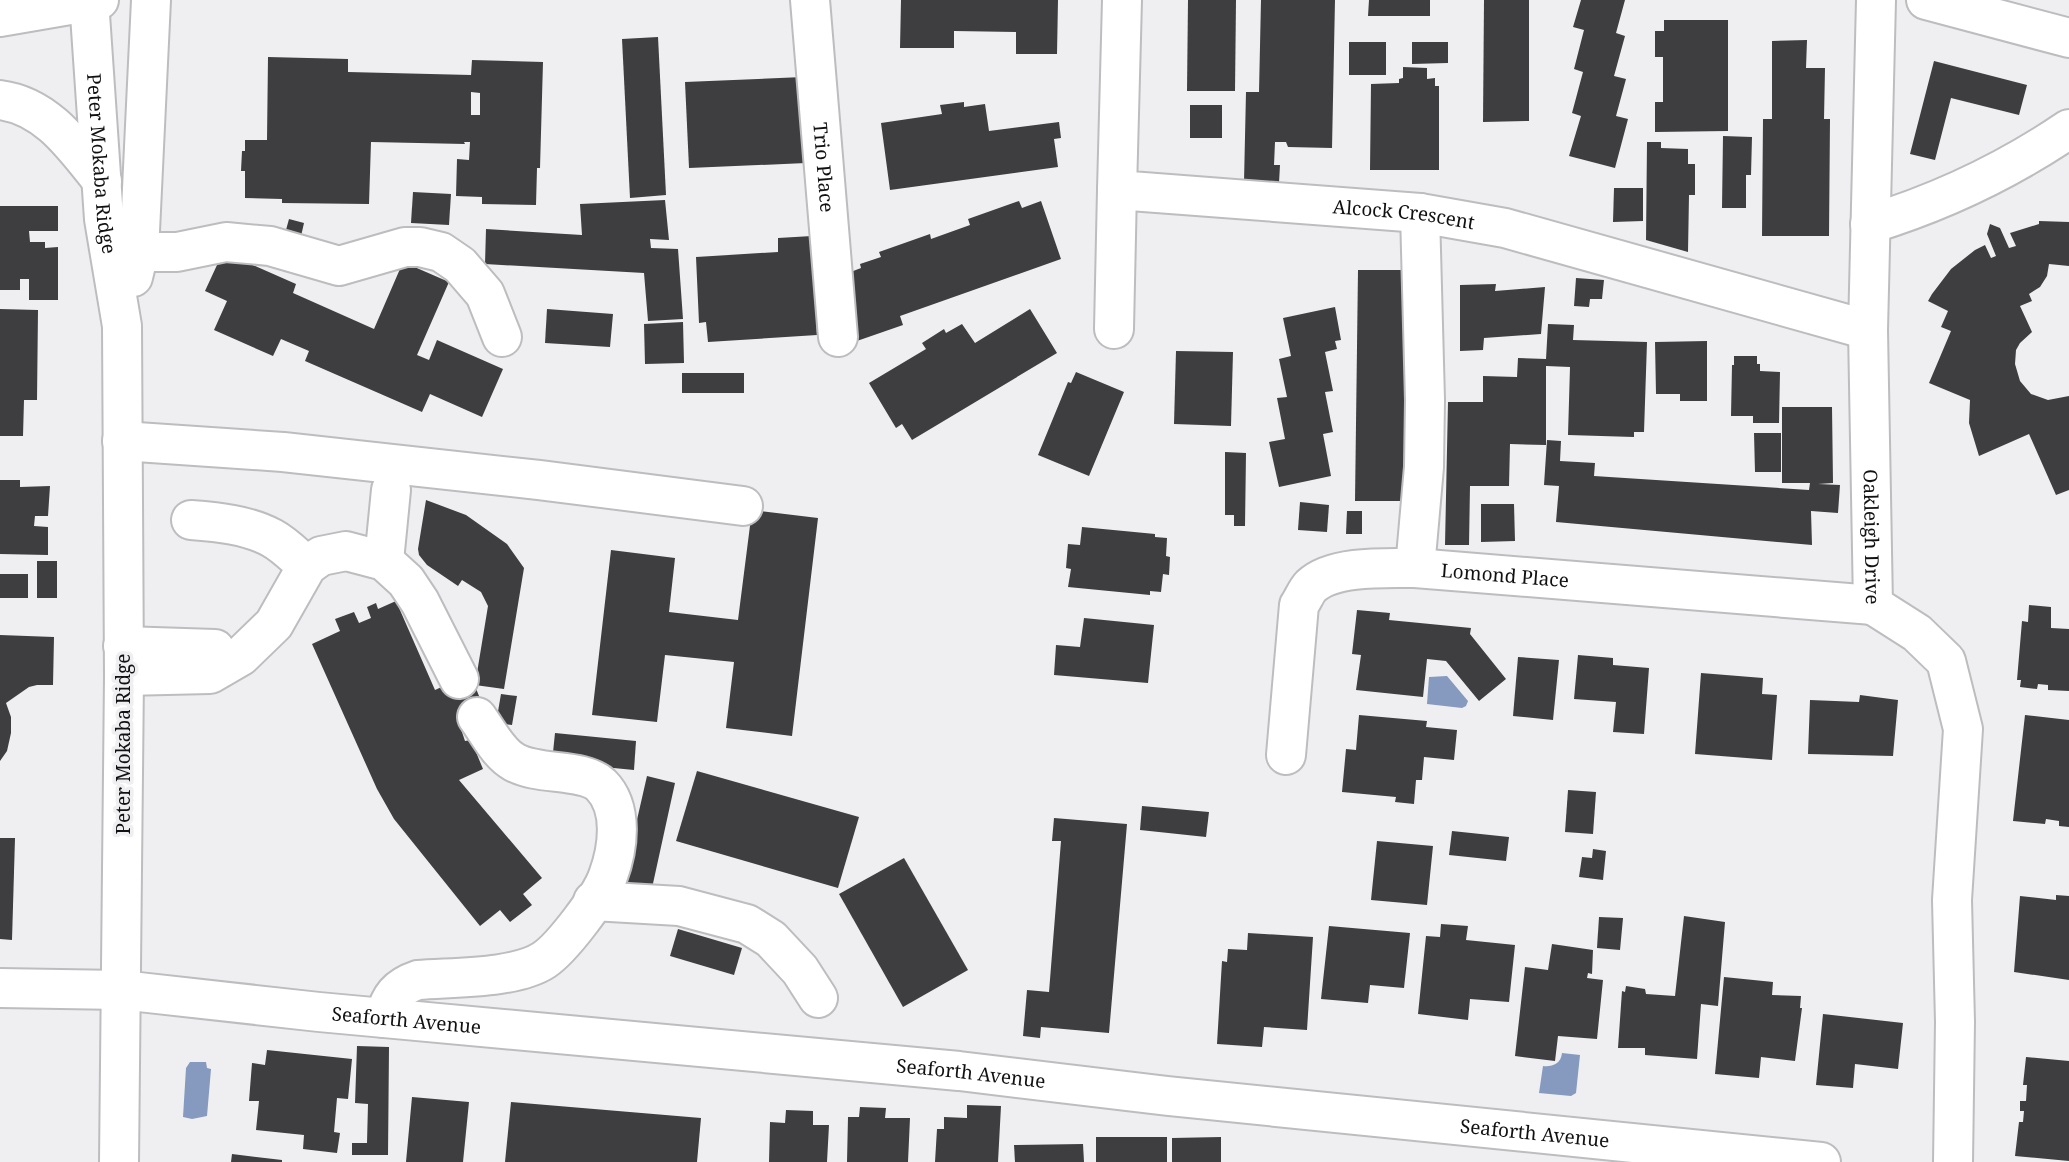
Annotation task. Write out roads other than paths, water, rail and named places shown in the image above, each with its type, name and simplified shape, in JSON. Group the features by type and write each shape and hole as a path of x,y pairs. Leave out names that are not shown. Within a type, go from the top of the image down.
{"street":[{"name":"Peter Mokaba Ridge","path":"122,326 139,252 151,0"},
{"name":"Trio Place","path":"810,0 838,337"},
{"path":"1114,329 1122,0"},
{"name":"Oakleigh Drive","path":"1876,0 1868,330 1874,605 1917,633 1946,661 1963,729 1952,900 1955,1022 1952,1162"},
{"path":"1926,0 2069,38"},
{"name":"Peter Mokaba Ridge","path":"92,1 104,219 122,326 124,661 119,1162"},
{"path":"0,17 92,1"},
{"path":"0,100 12,101 36,111 56,126 102,181"},
{"path":"1870,224 1921,209 1994,174 2069,129"},
{"name":"Alcock Crescent","path":"1117,190 1420,213 1505,228 1868,330"},
{"path":"1415,568 1424,467 1425,400 1420,213"},
{"path":"139,252 177,252 226,242 270,246 339,266 405,247 420,247 441,252 460,265 485,294 502,337"},
{"path":"122,441 296,453 743,506"},
{"path":"384,561 391,490"},
{"path":"191,520 223,523 260,533 274,539 307,566"},
{"path":"124,661 211,674 240,656 274,625 307,566 321,556 346,551 384,561 406,581 420,602 459,679"},
{"name":"Lomond Place","path":"1286,755 1300,605 1311,586 1330,576 1364,569 1415,568 1874,605"},
{"path":"384,1018 389,1001 396,991 406,984 418,980 507,973 543,961 572,933 608,878 617,841 615,813 608,793 598,783 584,777 543,772 516,763 504,755 477,717"},
{"path":"593,901 679,906 747,925 771,939 800,970 818,998"},
{"name":"Seaforth Avenue","path":"0,988 121,989 384,1018 945,1070 1168,1096 1821,1162"}],"water":[{"path":"1447,676 1468,701 1466,706 1462,708 1427,704 1429,677"},
{"path":"1562,1053 1580,1055 1576,1093 1571,1096 1539,1093 1543,1066 1555,1064"},
{"path":"190,1062 206,1062 207,1068 211,1069 207,1116 192,1119 183,1117 186,1068"}]}
